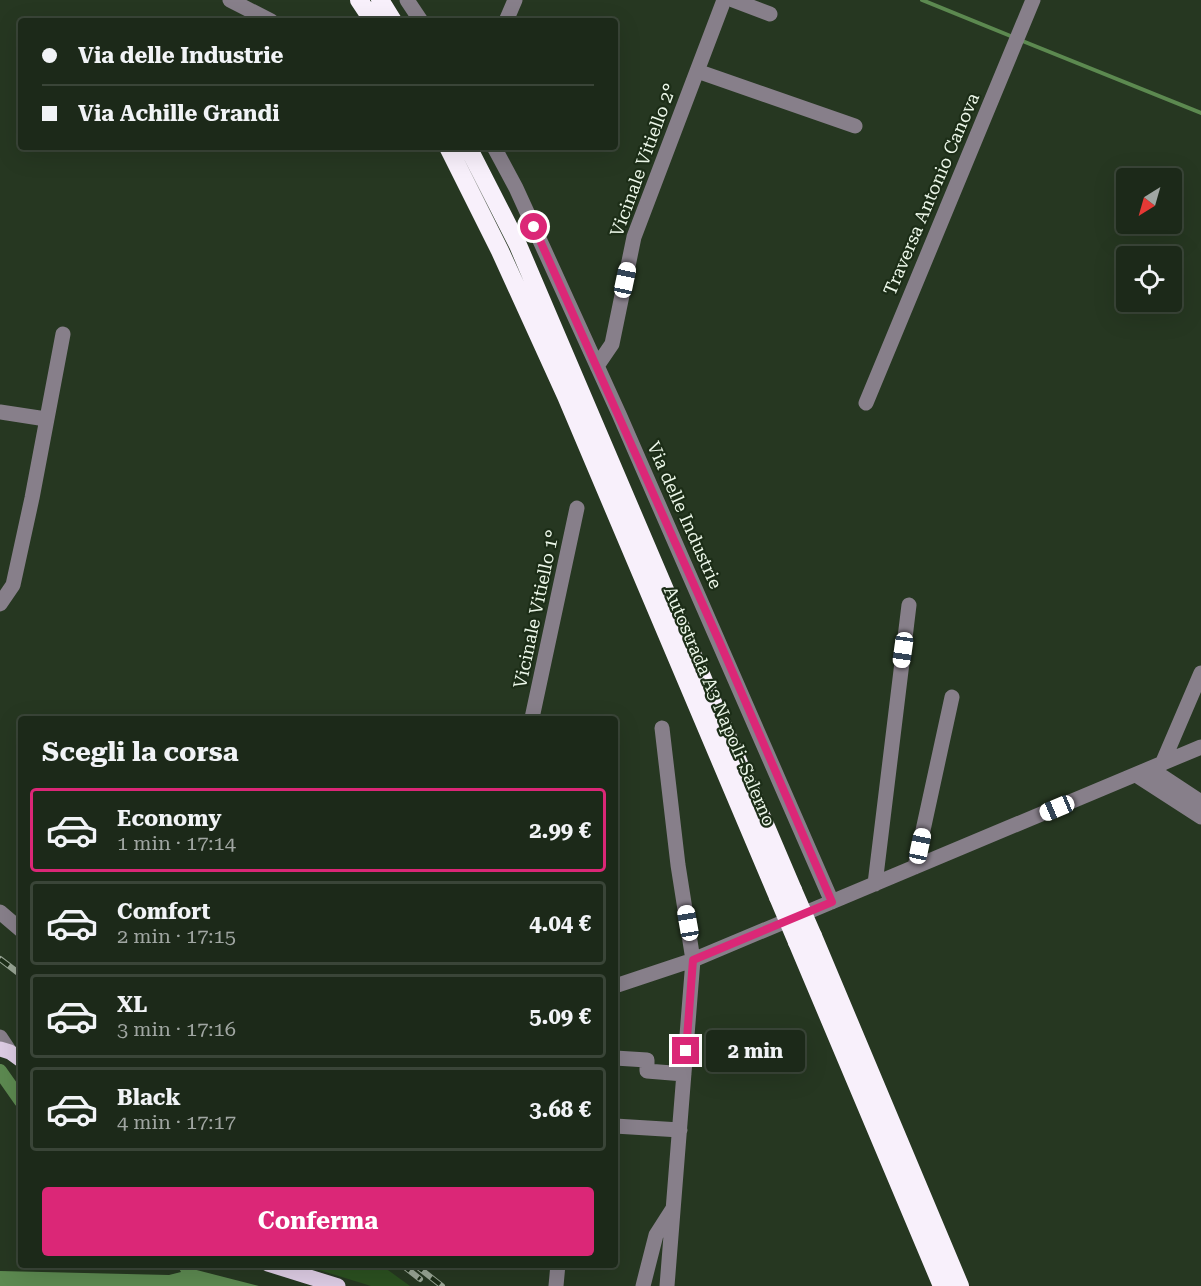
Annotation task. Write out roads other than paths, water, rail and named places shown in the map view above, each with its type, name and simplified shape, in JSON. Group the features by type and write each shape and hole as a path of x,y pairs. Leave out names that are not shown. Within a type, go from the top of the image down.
{"highway":[{"path":"359,0 371,18"},
{"path":"380,0 391,18"},
{"name":"Autostrada A3 Napoli-Salerno","path":"450,150 491,231 566,396 786,893"},
{"name":"Autostrada A3 Napoli-Salerno","path":"470,150 518,244 805,939 942,1286"},
{"name":"Autostrada A3 Napoli-Salerno","path":"805,939 960,1286"}],"main road":[{"path":"284,1268 338,1286"}],"street":[{"path":"230,0 265,18"},
{"path":"407,0 419,18"},
{"path":"507,18 515,0"},
{"name":"Vicinale Vitiello 2°","path":"597,366 612,344 634,237 724,0"},
{"path":"733,0 770,14"},
{"name":"Traversa Antonio Canova","path":"866,403 1033,0"},
{"name":"Vicinale Vitiello 2°","path":"697,71 855,126"},
{"name":"Via delle Industrie","path":"496,150 516,188 597,366 832,902"},
{"path":"0,604 13,585 33,498 63,334"},
{"path":"0,412 46,419"},
{"name":"Vicinale Vitiello 1°","path":"532,716 577,508"},
{"path":"875,884 909,605"},
{"path":"1156,766 1201,673"},
{"path":"915,867 952,697"},
{"path":"662,728 678,865 693,960 667,1286"},
{"path":"618,985 693,960 1201,747"},
{"path":"1156,766 1201,802"},
{"path":"1136,775 1201,817"},
{"path":"0,912 18,927"},
{"path":"0,1037 10,1054"},
{"path":"618,1058 647,1060 647,1071 684,1074"},
{"path":"618,1126 680,1130"},
{"path":"643,1286 657,1235 674,1207"},
{"path":"556,1286 558,1268"}],"waterway":[{"path":"922,0 1013,37"},
{"path":"1020,40 1201,113"},
{"path":"0,1071 18,1097"}],"railway":[{"path":"0,959 18,973"},
{"path":"406,1268 420,1279"},
{"path":"419,1268 442,1286"}]}
